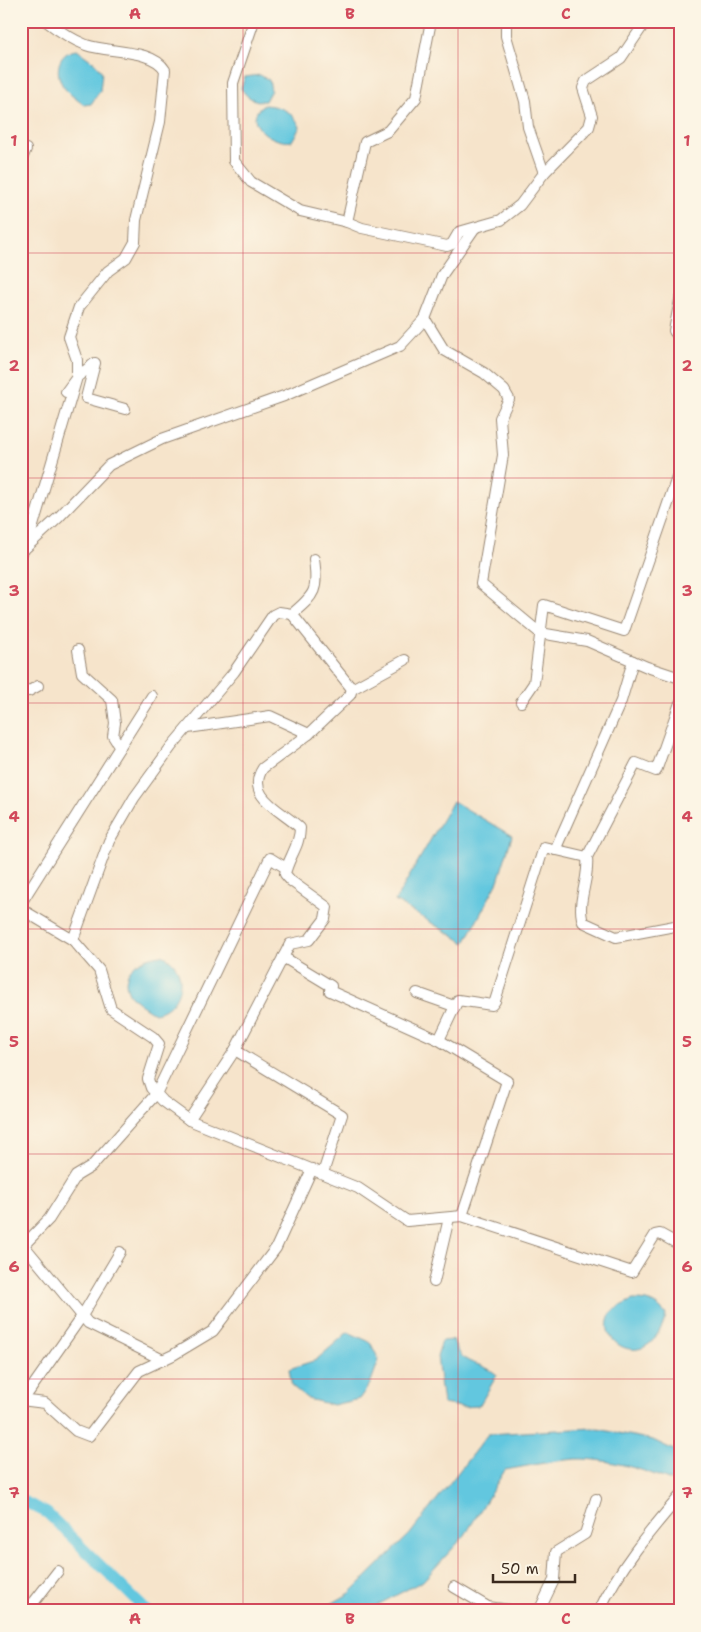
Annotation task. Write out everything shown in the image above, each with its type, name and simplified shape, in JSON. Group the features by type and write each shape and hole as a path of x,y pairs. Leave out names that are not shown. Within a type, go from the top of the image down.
{"street":[{"path":"24,549 77,377 77,360 69,337 79,307 108,271 126,258 135,242 136,220 160,122 165,70 153,58 88,45 69,38 46,21"},
{"path":"254,21 233,83 234,161 251,182 300,211 347,222 362,228 447,246 452,244 459,232 466,228 474,229 510,215 544,173 589,127 592,116 583,88 586,80 621,58 646,21"},
{"path":"347,222 365,142 388,131 416,98 431,21"},
{"path":"506,21 506,36 525,101 528,127 544,173"},
{"path":"21,148 26,149 21,161"},
{"path":"24,549 58,518 109,465 162,439 284,396 400,346 425,319 442,275 474,229"},
{"path":"680,300 674,331 680,338"},
{"path":"425,319 444,350 484,373 504,390 509,399 500,418 503,455 481,584 540,633 587,641 633,661 680,678"},
{"path":"66,392 77,377 94,363 86,398 125,409"},
{"path":"521,702 534,682 544,604 624,631 680,469"},
{"path":"292,614 311,599 317,581 314,559"},
{"path":"73,940 109,842 134,798 234,672 273,615 280,612 292,614 352,689"},
{"path":"78,650 82,673 112,700 115,723 113,736 120,747"},
{"path":"189,1120 234,1050 292,942 309,940 316,934 325,919 327,908 291,881 285,874 286,868 295,852 300,828 259,794 257,782 263,768 309,734 350,695 352,689 405,660"},
{"path":"555,850 621,701 633,661"},
{"path":"21,688 29,690 38,686"},
{"path":"21,903 152,696"},
{"path":"680,703 656,771 636,763 587,858 589,870 580,913 583,922 616,937 680,925"},
{"path":"188,728 270,716 309,734"},
{"path":"439,1040 454,1006 460,1000 492,1005 495,1001 544,847 587,858"},
{"path":"163,1360 88,1323 22,1245 49,1220 76,1176 91,1167 156,1094 270,858 286,868"},
{"path":"21,909 73,940 99,970 112,1009 153,1037 159,1044 148,1078 150,1088 163,1101 189,1120 358,1188 407,1221 462,1216 632,1272 654,1235 660,1234 680,1245"},
{"path":"283,957 331,986 330,991 439,1040 507,1081 462,1216"},
{"path":"417,993 454,1006"},
{"path":"234,1050 342,1115 323,1173"},
{"path":"120,1252 82,1316 22,1401 45,1404 76,1431 89,1436 139,1371 163,1360 213,1331 276,1248 312,1169"},
{"path":"434,1282 449,1218"},
{"path":"599,1611 610,1589 645,1537 680,1496"},
{"path":"539,1611 554,1580 556,1552 585,1534 596,1499"},
{"path":"26,1611 58,1571"},
{"path":"454,1586 488,1607 518,1611"}],"water":[{"path":"77,50 95,63 102,72 100,91 91,104 84,105 68,92 63,86 58,73 64,55"},
{"path":"260,75 269,80 271,90 265,101 257,101 251,98 241,88 245,77"},
{"path":"264,105 281,108 294,117 300,127 292,141 284,141 268,136 257,124 255,118 257,111"},
{"path":"453,801 512,836 498,881 465,943 395,901"},
{"path":"162,955 172,961 177,970 180,979 179,988 171,1005 163,1011 154,1013 131,996 126,985 129,971 140,961"},
{"path":"633,1300 651,1302 666,1314 657,1335 649,1344 640,1349 630,1349 622,1346 614,1341 609,1333 608,1325 612,1312"},
{"path":"348,1332 370,1342 379,1360 370,1384 359,1399 333,1405 308,1399 292,1386 289,1369 316,1360"},
{"path":"453,1340 457,1349 466,1360 497,1375 479,1406 462,1407 443,1404 437,1356 442,1341"},
{"path":"593,1428 653,1440 680,1453 680,1485 629,1466 588,1459 557,1461 505,1470 465,1535 423,1581 366,1611 319,1611 350,1593 410,1534 488,1434"}],"waterway":[{"path":"21,1500 47,1513 147,1611"}]}
